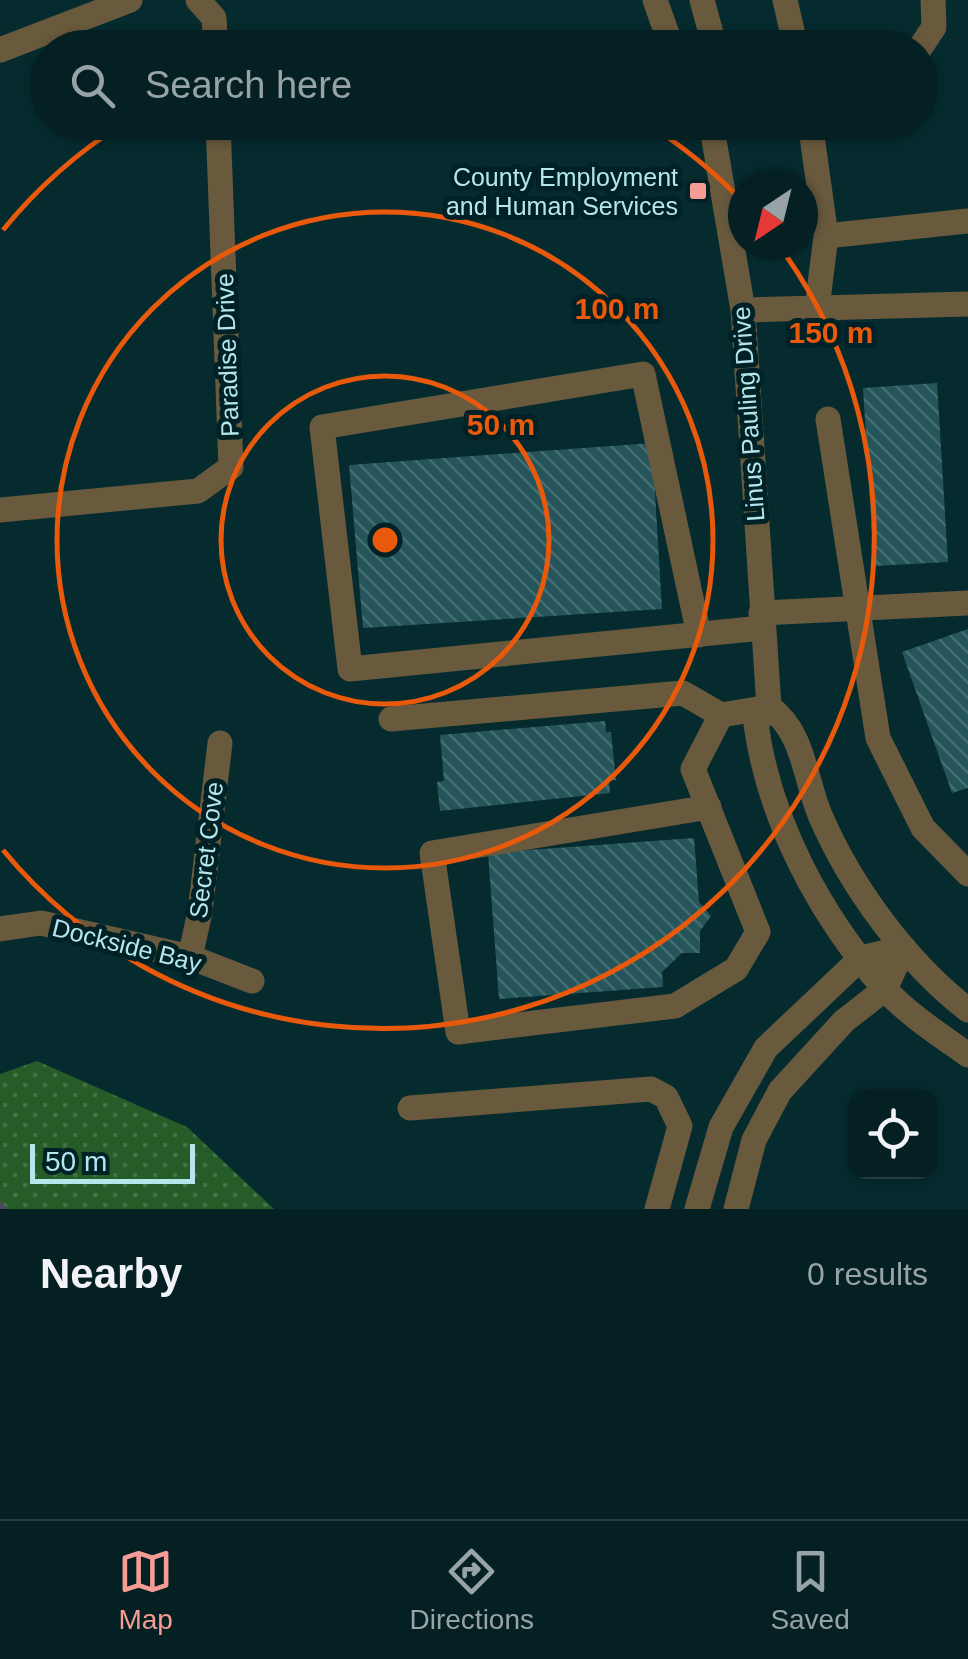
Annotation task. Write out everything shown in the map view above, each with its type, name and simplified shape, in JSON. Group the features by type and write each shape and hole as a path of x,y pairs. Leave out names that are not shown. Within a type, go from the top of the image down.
{"street":[{"path":"52,30 130,0"},
{"path":"198,0 214,18 215,30"},
{"path":"656,0 666,30"},
{"path":"702,0 710,30"},
{"path":"785,0 792,30"},
{"path":"932,30 933,0"},
{"path":"0,50 30,38"},
{"name":"Paradise Drive","path":"0,510 198,491 232,468 219,140"},
{"name":"Linus Pauling Drive","path":"715,140 743,310 769,707 756,724 776,804 813,885 861,958 885,989 968,1055"},
{"path":"813,140 826,236 817,308"},
{"path":"826,236 968,221"},
{"path":"743,310 968,304"},
{"path":"699,634 642,374 322,426 350,669 699,634 856,608 968,603"},
{"path":"828,419 878,738 923,828 968,874"},
{"path":"391,719 683,693 721,714 769,707 790,722 820,814 845,862 904,948 968,1010"},
{"path":"708,808 432,852 458,1032 675,1006 736,969 758,932 693,768 721,714"},
{"name":"Secret Cove","path":"190,957 200,912 220,742"},
{"name":"Dockside Bay","path":"0,930 41,924 190,957 252,981"},
{"path":"697,1209 721,1127 751,1070 784,1028 861,958 904,948"},
{"path":"736,1209 754,1140 780,1092 844,1021 885,989 904,948"},
{"path":"410,1108 651,1089 666,1097 680,1126 658,1209"}],"green space":[{"path":"37,1061 187,1127 274,1209 0,1209 0,1074"}],"building":[{"path":"937,383 948,562 874,566 863,388"},
{"path":"652,443 662,609 363,628 349,465"},
{"path":"968,629 968,788 952,793 902,652"},
{"path":"605,721 606,732 611,732 616,780 609,781 610,793 440,811 437,782 444,781 440,735"},
{"path":"694,838 699,902 711,916 700,931 700,953 682,953 662,972 663,987 499,999 488,853"}],"waterway":[{"path":"0,1205 3,1209"}],"place":[{"name":"County Employment and Human Services","path":"698,191"}]}
